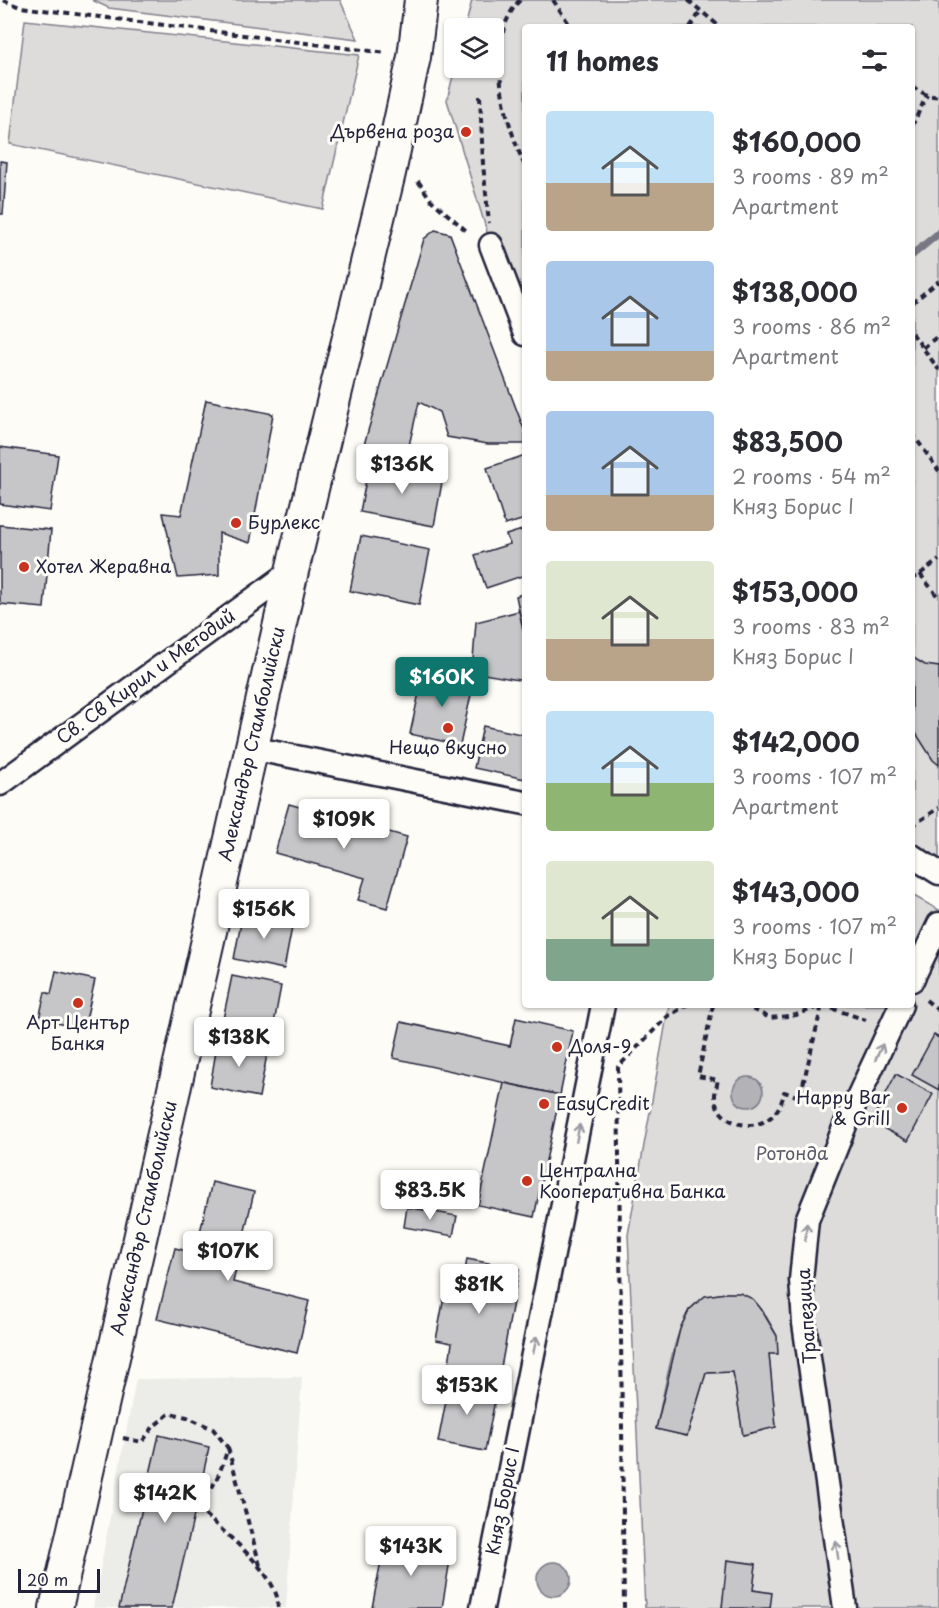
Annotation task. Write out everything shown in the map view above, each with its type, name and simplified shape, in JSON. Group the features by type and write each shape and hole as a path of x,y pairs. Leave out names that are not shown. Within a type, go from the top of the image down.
{"street":[{"name":"Александър Стамболийски","path":"56,1608 291,571 386,184 414,57 421,0"},
{"name":"Александър Стамболийски","path":"414,57 442,0"},
{"path":"491,244 522,326"},
{"name":"Св. Св Кирил и Методий","path":"0,784 291,571"},
{"path":"251,748 522,802"},
{"path":"915,858 939,873"},
{"path":"915,974 939,924"},
{"name":"Княз Борис I","path":"482,1608 602,1008"},
{"name":"Трапезица","path":"845,1608 804,1323 801,1280 807,1220 846,1123 900,1008"}],"path":[{"path":"3,0 20,7 414,57"},
{"path":"520,0 502,29 500,62 504,104 522,159"},
{"path":"553,0 569,24"},
{"path":"688,0 716,24"},
{"path":"692,24 701,11"},
{"path":"915,89 927,95 939,97"},
{"path":"915,121 927,95"},
{"path":"480,96 483,164 491,244"},
{"path":"417,179 431,200 450,218 470,233 491,244"},
{"path":"915,301 939,281"},
{"path":"923,348 939,335"},
{"path":"915,337 939,370"},
{"path":"915,437 939,471"},
{"path":"915,578 939,560"},
{"path":"920,574 939,598"},
{"path":"915,824 939,808"},
{"path":"624,1608 618,1067 667,1017 682,1008"},
{"path":"712,1008 698,1076 718,1080 715,1095 718,1106 727,1117 747,1126 767,1120 776,1110 784,1092 800,1097 820,1008"},
{"path":"749,1008 770,1018 796,1015 814,1008"},
{"path":"830,1008 890,1027"},
{"path":"119,1437 142,1442 154,1426 170,1413 187,1417 213,1429 228,1448 261,1570"},
{"path":"228,1448 218,1479 196,1507 241,1548 261,1570 277,1594 278,1608"}],"shaded area":[{"path":"748,1077 754,1078 762,1086 762,1098 754,1106 748,1107 742,1106 734,1098 733,1092 734,1086 742,1078"},
{"path":"302,1377 286,1608 93,1608 136,1379"},
{"path":"554,1562 566,1567 571,1579 566,1591 554,1596 542,1591 537,1579 542,1567"}],"green space":[{"path":"92,0 340,0 358,39 109,8"},
{"path":"472,0 929,0 939,3 939,861 915,844 915,24 522,24 522,326 491,245 447,100 452,78 504,78 504,18 468,18"},
{"path":"25,20 359,55 323,209 10,144"},
{"name":"Ротонда","path":"915,897 939,910 939,1608 770,1608 771,1593 753,1590 756,1564 728,1560 722,1608 645,1608 628,1235 668,1008 915,1008","holes":["726,1293 746,1296 763,1311 777,1336 769,1354 776,1427 743,1435 733,1372 706,1373 687,1436 656,1429 673,1351 683,1321 689,1311 696,1303 715,1295"]}],"building":[{"path":"0,161 7,162 3,214 0,214"},
{"path":"435,230 450,234 522,424 522,444 488,444 447,437 439,412 419,402 408,450 361,455 424,239"},
{"path":"206,400 273,414 250,543 219,533 219,575 178,578 163,513 181,515"},
{"path":"0,447 58,455 50,511 0,504"},
{"path":"522,456 522,520 505,525 487,468"},
{"path":"369,464 443,477 434,526 360,512"},
{"name":"Хотел Жеравна","path":"0,525 51,530 44,608 0,604"},
{"path":"522,530 522,576 486,588 475,555 510,544 506,535"},
{"path":"361,536 430,550 419,605 350,591"},
{"path":"522,594 522,625 516,596"},
{"path":"519,611 522,625 522,680 472,672 476,622"},
{"path":"915,659 925,665 939,667 939,765 933,760 915,732"},
{"path":"424,670 474,681 460,745 410,734"},
{"path":"483,726 522,734 522,778 474,768"},
{"path":"289,804 407,837 387,908 358,900 365,878 275,853"},
{"path":"243,912 293,922 284,969 234,959"},
{"path":"56,971 95,980 84,1029 39,1019 45,992 51,994"},
{"path":"232,976 281,986 272,1034 222,1024"},
{"path":"516,1018 573,1031 560,1095 393,1058 401,1022 510,1046"},
{"path":"934,1035 939,1038 939,1090 912,1075"},
{"path":"218,1039 268,1049 259,1097 210,1087"},
{"name":"Happy Bar & Grill","path":"896,1074 933,1094 908,1141 871,1122"},
{"path":"504,1083 560,1095 534,1217 478,1205"},
{"path":"212,1182 254,1192 233,1282 309,1301 297,1353 157,1319 175,1248 195,1253"},
{"path":"407,1207 457,1216 453,1236 404,1227"},
{"path":"467,1259 519,1269 500,1373 449,1363 452,1343 436,1340 447,1281 463,1284"},
{"path":"740,1293 753,1299 777,1336 778,1354 769,1354 776,1427 743,1435 733,1372 706,1373 687,1436 656,1429 680,1329 689,1310 705,1296"},
{"path":"450,1380 497,1390 485,1451 438,1442"},
{"path":"159,1435 209,1447 196,1507 172,1608 119,1608"},
{"path":"385,1540 451,1554 442,1608 372,1608"},
{"path":"727,1560 756,1564 753,1590 772,1593 770,1608 722,1608"}],"waterway":[{"path":"915,253 939,233"}],"place":[{"name":"Дървена роза","path":"466,132"},
{"name":"Бурлекс","path":"236,523"},
{"name":"Хотел Жеравна","path":"24,567"},
{"name":"Нещо вкусно","path":"448,728"},
{"name":"Арт Център Банкя","path":"78,1003"},
{"name":"Доля-9","path":"557,1047"},
{"name":"EasyCredit","path":"544,1104"},
{"name":"Happy Bar & Grill","path":"902,1108"},
{"name":"Централна Кооперативна Банка","path":"527,1181"}]}
